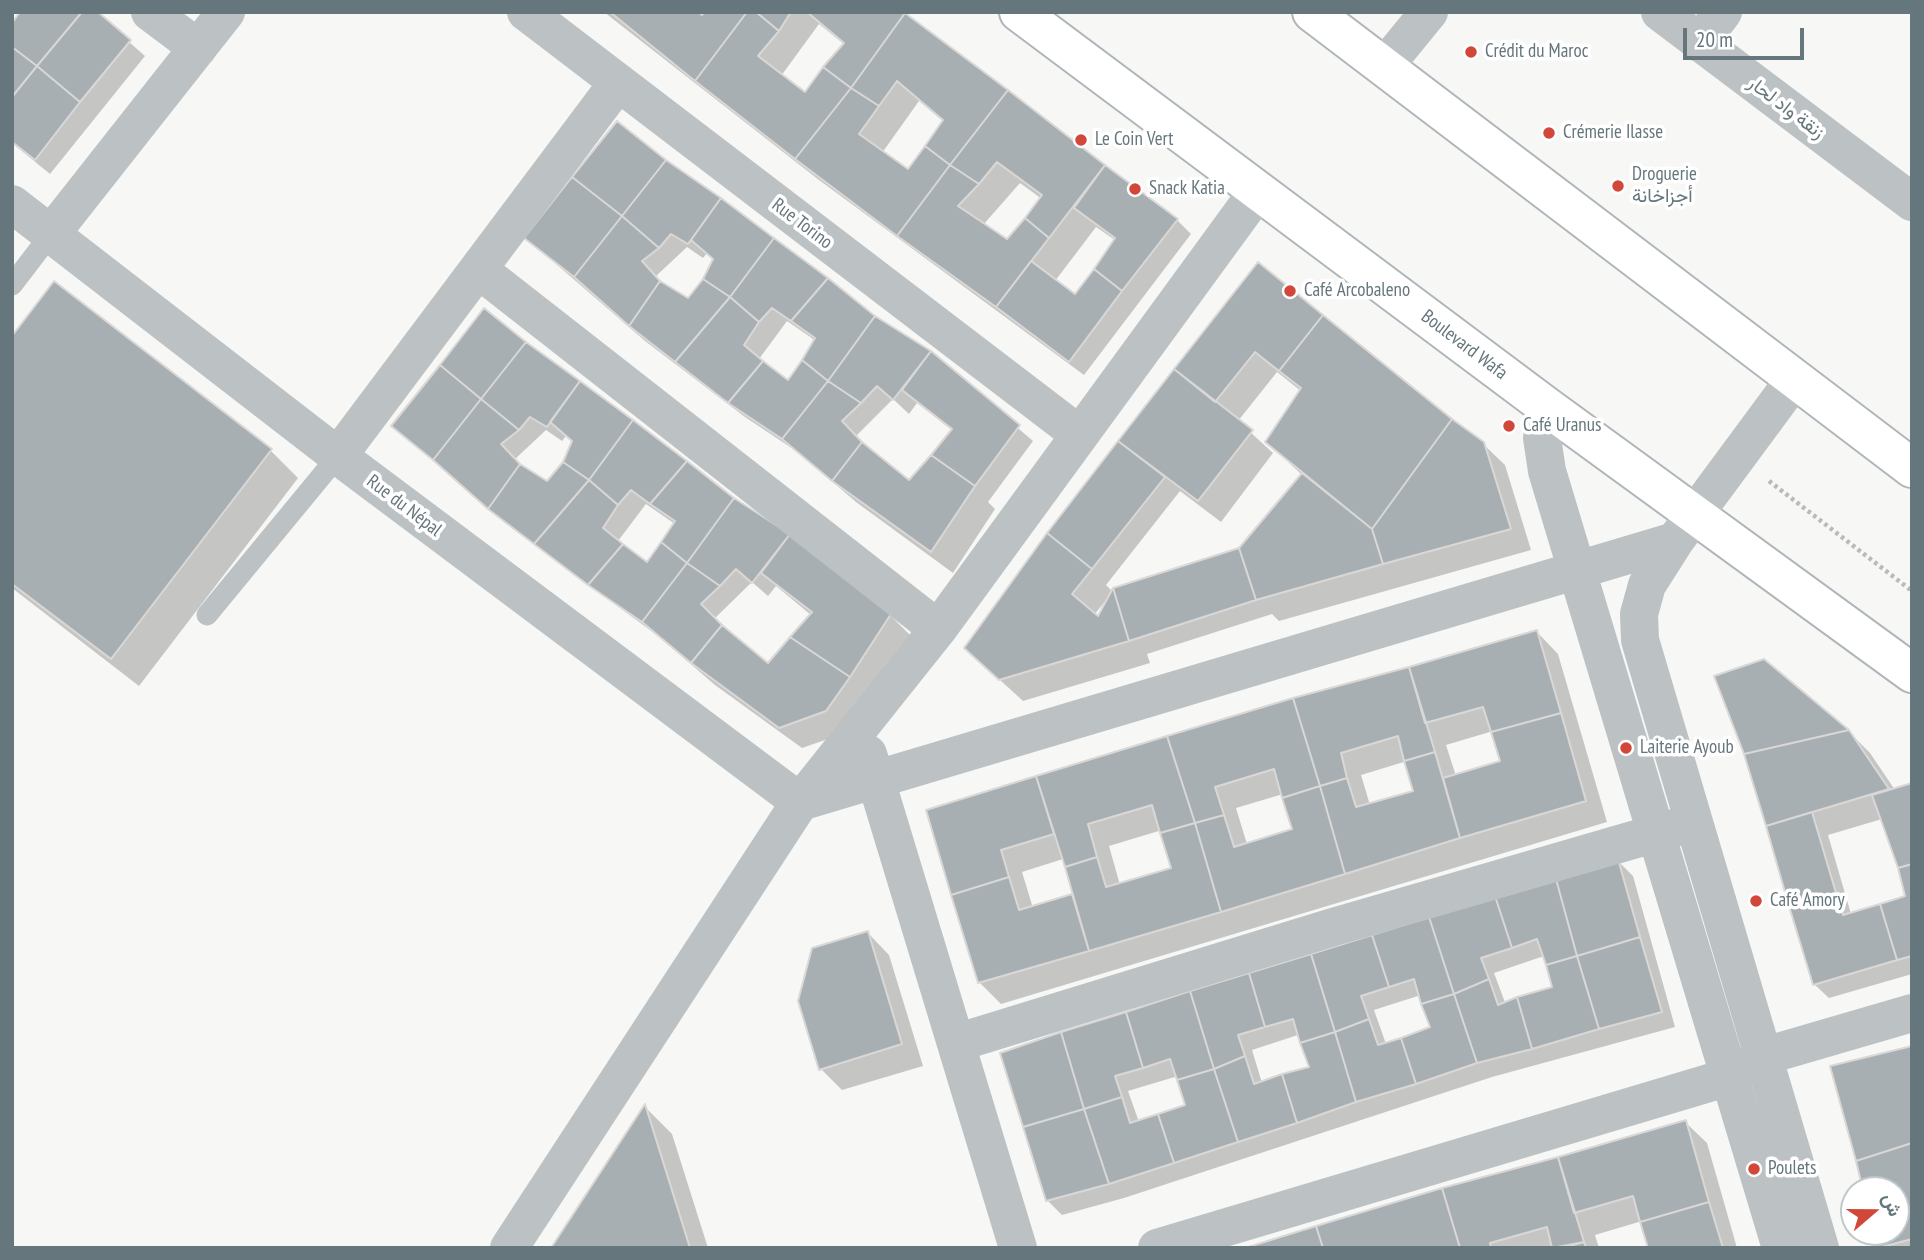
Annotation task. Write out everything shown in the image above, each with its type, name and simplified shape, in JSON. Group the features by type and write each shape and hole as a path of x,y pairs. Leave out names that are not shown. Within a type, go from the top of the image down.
{"street":[{"path":"150,12 198,48"},
{"path":"51,234 226,12"},
{"name":"Rue Torino","path":"526,12 1080,435"},
{"path":"1312,12 1912,468"},
{"path":"1384,67 1407,43 1429,12"},
{"name":"زنقة واد لحار","path":"1660,12 1912,202"},
{"path":"1699,43 1723,12"},
{"name":"Boulevard Wafa","path":"1035,17 1258,191 1547,407 1685,527 1912,673"},
{"path":"338,456 617,84"},
{"path":"509,1248 800,802 938,629 1258,191"},
{"name":"Rue du Népal","path":"12,204 338,456 800,802"},
{"path":"479,270 938,629"},
{"path":"1794,380 1685,527 1647,585 1639,614 1640,640 1820,1248"},
{"path":"1547,407 1542,438 1547,471 1781,1248"},
{"path":"800,802 1576,572 1685,527"},
{"path":"860,727 1018,1248"},
{"path":"956,1043 1330,928 1693,823"},
{"path":"1157,1248 1729,1077 1761,1056 1912,1013"}],"lane":[{"path":"12,285 51,234"},
{"path":"207,615 338,456"}],"path":[{"path":"1737,457 1912,591"}],"building":[{"path":"20,12 82,12 37,66 12,47 12,23"},
{"path":"82,12 98,12 131,40 80,102 37,66"},
{"path":"610,12 698,12 702,15 704,12 747,12 695,81"},
{"path":"747,12 756,12 779,31 758,56 805,92 823,67 851,88 795,159 695,81"},
{"path":"756,12 791,12 779,31"},
{"path":"807,12 905,13 851,88 823,67 844,43"},
{"path":"905,13 1008,90 950,165 925,146 943,120 897,81 879,106 851,88"},
{"path":"12,47 37,66 12,97"},
{"path":"37,66 80,102 35,160 12,142 12,97"},
{"path":"851,88 879,106 859,134 908,169 925,146 950,165 897,236 795,159"},
{"path":"1008,90 1105,165 1049,238 1025,218 1042,195 997,162 979,184 950,165"},
{"path":"617,121 666,160 622,216 572,177"},
{"path":"666,160 721,198 688,244 671,234 659,248 622,216"},
{"path":"950,165 979,184 958,206 1007,239 1025,218 1049,238 996,307 897,236"},
{"path":"1105,165 1178,219 1122,291 1094,269 1115,238 1074,208"},
{"path":"572,177 622,216 574,277 524,238"},
{"path":"721,198 774,238 730,297 703,279 713,259 691,240"},
{"path":"622,216 659,248 642,261 660,281 629,326 574,277"},
{"path":"774,238 828,278 791,321 772,308 759,322 730,297"},
{"path":"1031,261 1075,294 1094,269 1122,291 1069,362 996,307"},
{"path":"1258,262 1323,315 1279,371 1255,352 1215,402 1174,369"},
{"path":"828,278 875,316 828,381 802,360 815,338 791,321"},
{"path":"703,279 730,297 675,362 629,326 660,281 688,298"},
{"path":"54,281 272,449 111,659 12,584 12,336"},
{"path":"730,297 759,322 744,345 763,361 728,403 675,362"},
{"path":"484,308 526,342 481,399 440,365"},
{"path":"1323,315 1452,419 1372,529 1265,442 1301,388 1279,371"},
{"path":"875,316 931,351 893,400 877,386 861,403 828,381"},
{"path":"526,342 580,381 547,427 530,417 519,430 481,399"},
{"path":"931,351 1020,425 975,486 931,455 952,429 902,390"},
{"path":"802,360 828,381 782,439 728,403 763,361 788,380"},
{"path":"440,365 481,399 433,460 391,426"},
{"path":"1174,369 1253,430 1198,501 1118,441"},
{"path":"580,381 633,420 589,480 563,462 572,441 550,422"},
{"path":"828,381 861,403 842,421 862,442 832,481 782,439"},
{"path":"481,399 519,430 501,444 520,464 488,509 433,460"},
{"path":"1452,419 1484,442 1511,529 1383,564 1372,529"},
{"path":"633,420 687,461 650,504 631,490 618,505 589,480"},
{"path":"1118,441 1165,477 1092,569 1047,533"},
{"path":"862,442 909,480 931,455 975,486 931,552 832,481"},
{"path":"687,461 734,498 687,563 661,542 675,521 650,504"},
{"path":"563,462 589,480 534,544 488,509 520,464 547,481"},
{"path":"1302,473 1372,529 1383,564 1256,600 1239,548"},
{"path":"589,480 618,505 603,528 623,544 588,585 534,544"},
{"path":"734,498 790,534 752,583 736,569 720,586 687,563"},
{"path":"1047,533 1092,569 1072,594 1098,616 1113,588 1129,641 999,680 964,648"},
{"path":"790,534 891,614 850,677 790,637 812,612 761,573"},
{"path":"661,542 687,563 642,622 588,585 623,544 647,562"},
{"path":"1239,548 1256,600 1129,641 1113,588"},
{"path":"687,563 720,586 701,604 722,625 691,663 642,622"},
{"path":"722,625 768,663 790,637 850,677 826,711 779,728 691,663"},
{"path":"1537,630 1561,713 1491,732 1483,707 1425,723 1409,667"},
{"path":"1764,659 1849,730 1744,754 1714,676"},
{"path":"1409,667 1435,752 1404,761 1398,736 1341,753 1347,778 1320,786 1293,698"},
{"path":"1293,698 1320,786 1282,798 1274,769 1215,787 1224,815 1195,823 1167,736"},
{"path":"1561,713 1586,801 1460,838 1443,778 1500,761 1491,732"},
{"path":"1849,730 1889,789 1766,826 1744,754"},
{"path":"1167,736 1195,823 1160,833 1152,805 1088,824 1097,857 1065,867 1036,776"},
{"path":"1435,752 1460,838 1345,874 1320,786 1347,778 1356,807 1413,791 1404,761"},
{"path":"1036,776 1054,834 1001,850 1009,877 951,895 926,810"},
{"path":"1912,783 1912,864 1898,868 1872,795"},
{"path":"1320,786 1345,874 1221,912 1195,823 1224,815 1234,847 1292,829 1282,798"},
{"path":"1812,812 1836,893 1789,906 1766,826"},
{"path":"1195,823 1221,912 1089,951 1065,867 1097,857 1106,887 1171,868 1160,833"},
{"path":"1618,859 1640,937 1577,956 1556,879"},
{"path":"1912,864 1912,956 1897,960 1880,904 1905,896 1898,868"},
{"path":"1009,877 1019,910 1072,894 1089,951 978,983 951,895"},
{"path":"1556,879 1577,956 1546,965 1537,939 1512,948 1495,896"},
{"path":"1836,893 1843,915 1880,904 1897,960 1813,985 1789,906"},
{"path":"1495,896 1512,948 1481,958 1489,979 1454,994 1429,917"},
{"path":"1429,917 1454,994 1421,1004 1414,979 1389,987 1372,935"},
{"path":"868,931 902,1044 819,1070 798,1001 812,948"},
{"path":"1372,935 1389,987 1361,996 1369,1019 1335,1032 1311,954"},
{"path":"1640,937 1662,1012 1599,1029 1577,956"},
{"path":"1311,954 1335,1032 1300,1043 1293,1019 1265,1027 1249,973"},
{"path":"1577,956 1599,1029 1532,1049 1517,997 1552,987 1546,965"},
{"path":"1249,973 1265,1027 1238,1035 1245,1056 1214,1069 1190,991"},
{"path":"1489,979 1498,1005 1517,997 1532,1049 1477,1063 1454,994"},
{"path":"1190,991 1214,1069 1177,1080 1170,1059 1143,1068 1126,1012"},
{"path":"1454,994 1477,1063 1416,1084 1401,1038 1430,1027 1421,1004"},
{"path":"1126,1012 1143,1068 1115,1076 1122,1097 1084,1109 1061,1032"},
{"path":"1369,1019 1378,1045 1401,1038 1416,1084 1356,1102 1335,1032"},
{"path":"1061,1032 1084,1109 1023,1127 1000,1053"},
{"path":"1335,1032 1356,1102 1297,1123 1282,1074 1309,1067 1300,1043"},
{"path":"1912,1046 1912,1143 1856,1161 1830,1066"},
{"path":"1245,1056 1254,1084 1282,1074 1297,1123 1238,1142 1214,1069"},
{"path":"1214,1069 1238,1142 1174,1163 1158,1114 1185,1105 1177,1080"},
{"path":"1122,1097 1130,1123 1158,1114 1174,1163 1109,1184 1084,1109"},
{"path":"645,1104 690,1248 551,1248"},
{"path":"1084,1109 1109,1184 1046,1201 1023,1127"},
{"path":"1686,1120 1709,1202 1640,1222 1633,1196 1574,1213 1558,1157"},
{"path":"1912,1143 1912,1239 1910,1176 1860,1176 1856,1161"},
{"path":"1558,1157 1584,1242 1552,1248 1547,1227 1490,1243 1491,1248 1460,1248 1442,1188"},
{"path":"1442,1188 1460,1248 1323,1248 1316,1226"},
{"path":"1709,1202 1723,1248 1648,1248 1640,1222"},
{"path":"1316,1226 1323,1248 1245,1248"},
{"path":"1584,1242 1586,1248 1563,1248"}],"place":[{"name":"Crédit du Maroc","path":"1471,52"},
{"name":"Crémerie Ilasse","path":"1549,133"},
{"name":"Le Coin Vert","path":"1081,140"},
{"name":"Droguerie أجزاخانة","path":"1618,186"},
{"name":"Snack Katia","path":"1135,189"},
{"name":"Café Arcobaleno","path":"1290,291"},
{"name":"Café Uranus","path":"1509,426"},
{"name":"Laiterie Ayoub","path":"1626,748"},
{"name":"Café Amory","path":"1756,901"},
{"name":"Poulets","path":"1754,1169"}]}
